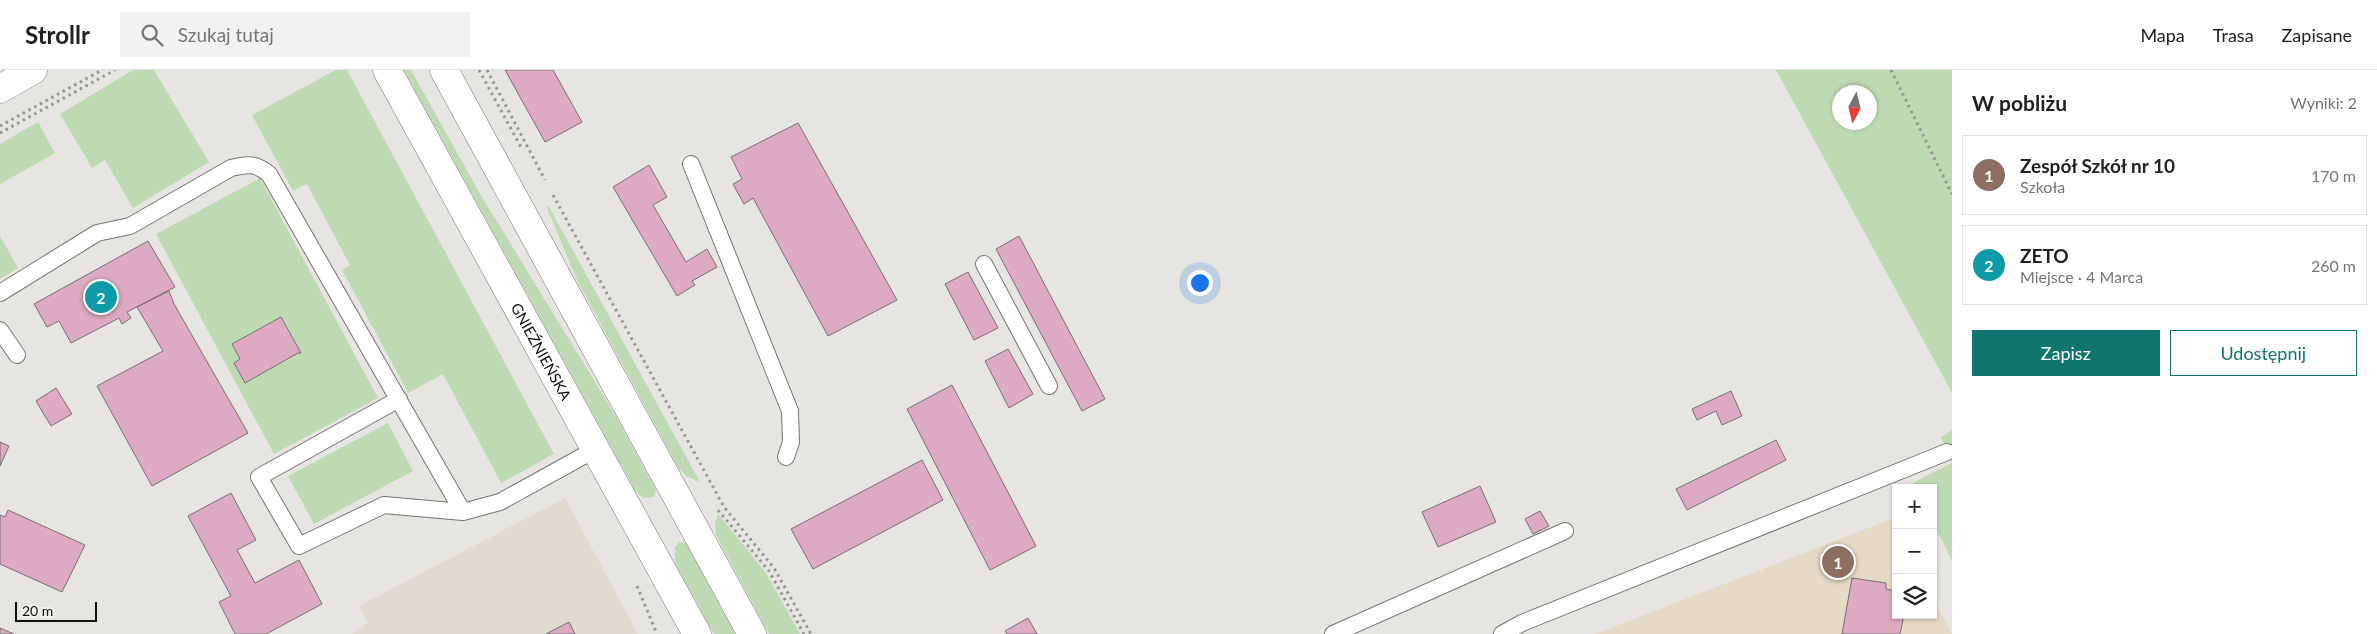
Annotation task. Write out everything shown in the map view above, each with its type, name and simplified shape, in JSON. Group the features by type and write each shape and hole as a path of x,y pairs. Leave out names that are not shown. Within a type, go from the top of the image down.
{"street":[{"path":"0,89 34,70"},
{"name":"GNIEŹNIEŃSKA","path":"387,70 697,634"},
{"path":"444,70 752,634"}],"lane":[{"path":"0,294 97,232 130,226 231,168 248,164 259,166 269,174 463,512"},
{"path":"691,164 790,411 791,442 786,457"},
{"path":"984,264 1049,386"},
{"path":"0,330 17,355"},
{"path":"399,399 260,477 299,546 384,505 463,512 500,502 596,449"},
{"path":"1502,634 1522,623 1947,452"},
{"path":"1333,634 1565,531"}],"path":[{"path":"0,126 102,70"},
{"path":"0,133 115,70"},
{"path":"479,70 524,154"},
{"path":"487,70 545,180"},
{"path":"1891,70 1952,194"},
{"path":"554,195 724,507 774,568 811,634"},
{"path":"715,504 769,571 804,634"}],"shaded area":[{"path":"565,498 638,634 352,634 368,623 359,606"},
{"path":"1891,519 1892,619 1937,619 1937,606 1952,634 1595,634"}],"green space":[{"path":"133,70 154,70 209,162 133,208 105,160 92,168 60,114"},
{"path":"336,70 347,70 554,454 501,483 443,374 408,393 342,270 350,265 307,184 293,191 252,115"},
{"path":"404,70 411,70 479,192 614,413 656,490 654,497 644,498 636,492"},
{"path":"1776,70 1952,70 1952,393"},
{"path":"38,122 55,153 0,184 0,144"},
{"path":"260,178 378,398 274,454 156,234"},
{"path":"548,205 700,482 686,476 679,469 578,282 547,208"},
{"path":"0,236 18,268 0,279"},
{"path":"388,423 413,471 314,524 288,476"},
{"path":"1952,430 1952,463 1941,437"},
{"path":"1952,463 1952,561 1937,530 1937,484 1915,484 1914,482"},
{"path":"718,514 766,573 800,634 769,634 716,535 715,524"},
{"path":"679,542 686,543 735,634 714,634 675,563 675,547"}],"building":[{"path":"505,70 553,70 582,122 545,142"},
{"path":"798,123 897,300 828,336 753,198 744,204 733,184 742,179 731,157"},
{"path":"649,165 667,197 653,205 686,262 707,249 717,267 692,281 695,285 677,296 613,187"},
{"path":"1019,236 1105,399 1082,411 996,249"},
{"path":"148,241 175,287 127,312 131,318 122,324 119,318 71,343 59,321 47,327 34,304"},
{"path":"968,272 998,328 974,340 945,284"},
{"path":"169,291 174,304 248,433 152,486 97,386 163,351 137,307"},
{"path":"281,317 301,353 245,383 234,363 240,359 232,344"},
{"path":"1008,349 1033,394 1009,408 985,361"},
{"path":"952,385 1036,546 990,570 907,409"},
{"path":"56,388 72,414 51,426 36,401"},
{"path":"1731,391 1742,416 1722,425 1716,411 1697,420 1692,409"},
{"path":"1776,440 1786,460 1687,510 1676,489"},
{"path":"0,442 9,446 0,466"},
{"path":"922,460 943,500 813,569 791,529"},
{"path":"1480,486 1496,522 1438,547 1422,512"},
{"path":"231,493 256,540 237,550 255,583 299,560 322,604 266,634 235,634 219,602 231,596 188,516"},
{"path":"8,510 85,545 62,592 0,564 0,515 5,517"},
{"path":"1540,511 1549,526 1533,534 1525,519"},
{"path":"1852,578 1886,583 1886,589 1892,590 1892,619 1903,619 1900,634 1842,634"},
{"path":"1028,618 1037,634 1007,634 1005,631"},
{"path":"569,622 575,634 546,634"},
{"path":"0,628 14,634 0,634"}],"place":[{"name":"ZETO","path":"101,297"},
{"name":"Zespół Szkół nr 10","path":"1838,562"}]}
